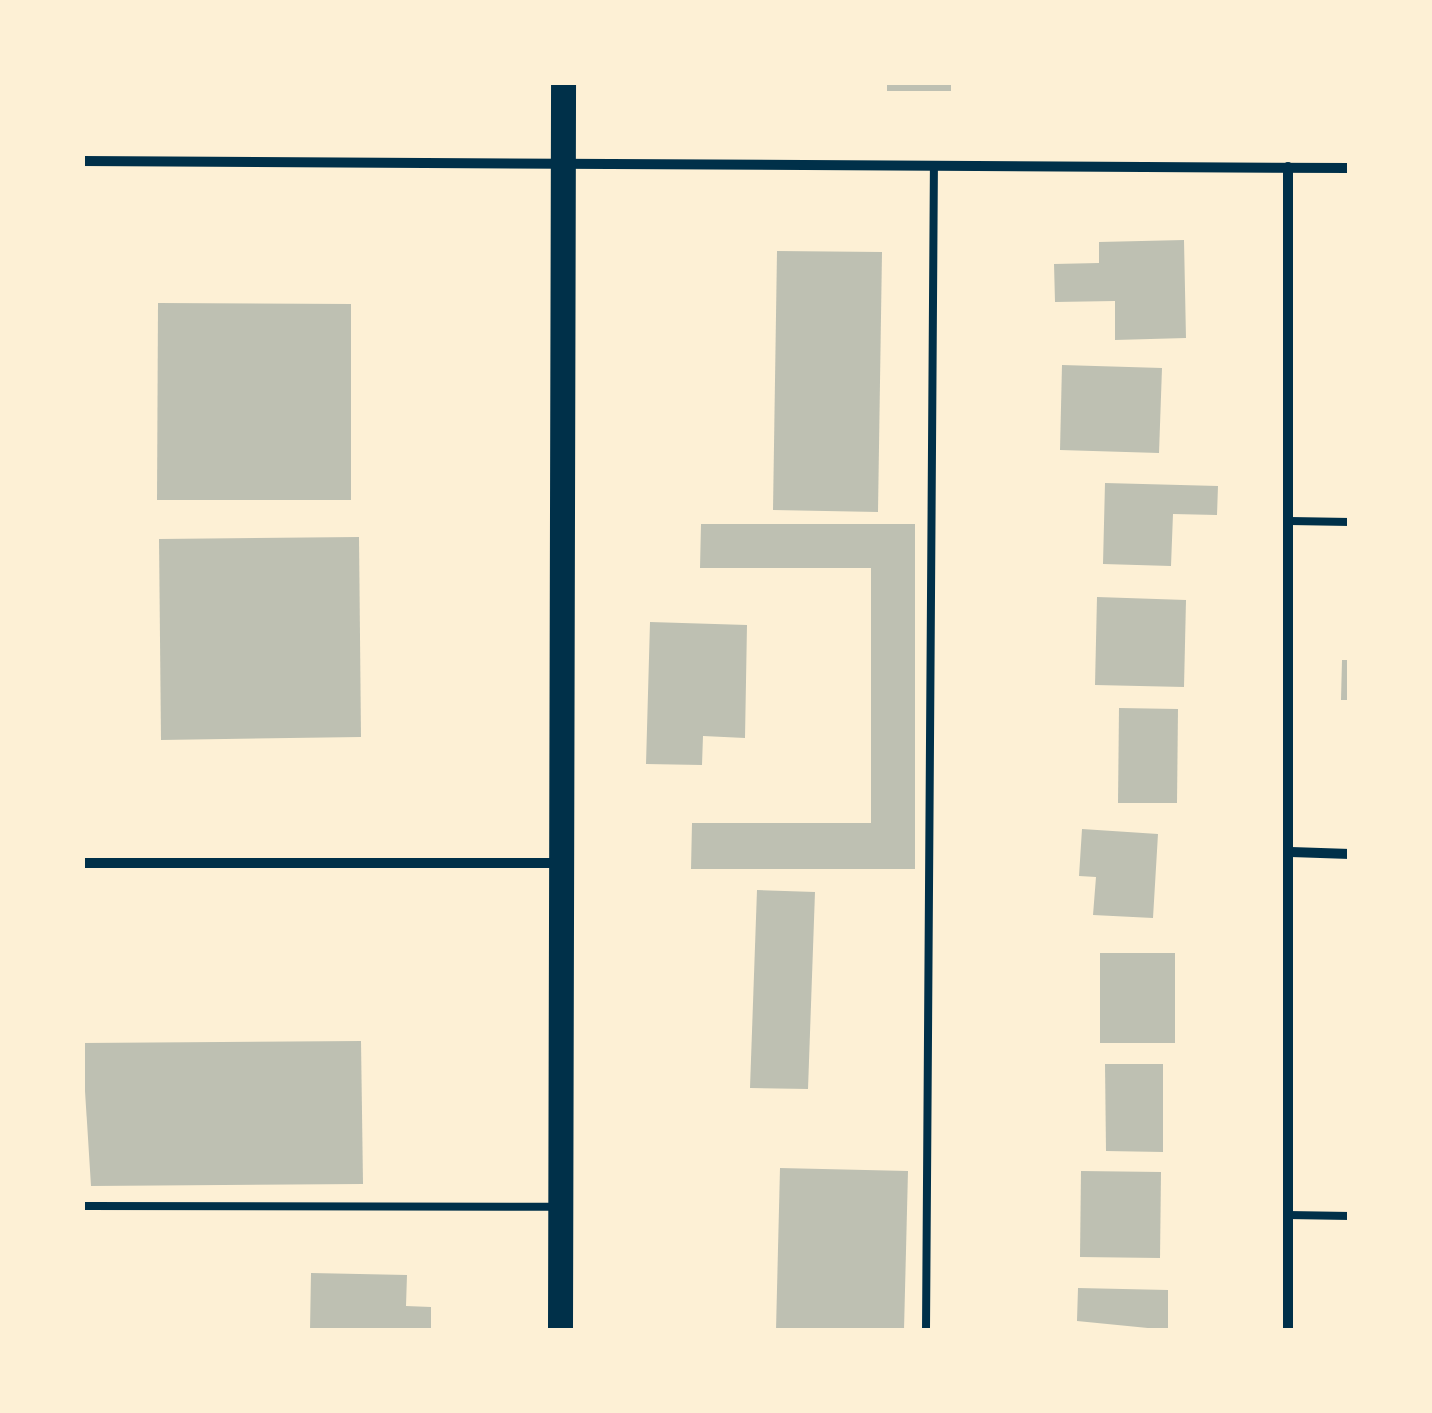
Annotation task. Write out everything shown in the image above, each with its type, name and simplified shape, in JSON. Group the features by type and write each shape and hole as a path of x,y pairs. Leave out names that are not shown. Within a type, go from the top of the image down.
{"main road":[{"path":"560,1330 563,82"}],"street":[{"path":"82,161 1350,168"},
{"path":"1288,168 1291,852 1288,1330"},
{"path":"1291,852 1350,854"},
{"path":"82,863 562,864"}],"lane":[{"path":"926,1330 934,166"},
{"path":"1290,522 1350,522"},
{"path":"82,1206 560,1207"},
{"path":"1288,1215 1350,1216"}],"building":[{"path":"887,82 951,82 951,91 887,91"},
{"path":"1184,240 1186,338 1115,340 1115,301 1055,302 1054,264 1099,263 1099,242"},
{"path":"777,251 882,252 878,512 773,510"},
{"path":"158,303 351,304 351,500 157,500"},
{"path":"1062,365 1162,368 1159,453 1060,450"},
{"path":"1105,483 1218,486 1217,515 1173,514 1171,566 1103,564"},
{"path":"701,524 915,524 915,869 691,869 692,823 871,823 871,568 700,568"},
{"path":"359,537 361,737 161,740 159,539"},
{"path":"1097,597 1186,600 1184,687 1095,685"},
{"path":"650,622 747,625 745,738 703,736 702,765 646,764"},
{"path":"1342,660 1350,660 1350,700 1341,700"},
{"path":"1119,708 1178,709 1177,803 1118,803"},
{"path":"1082,829 1158,834 1153,918 1093,915 1096,877 1079,876"},
{"path":"757,890 815,892 808,1089 750,1088"},
{"path":"1100,953 1175,953 1175,1043 1100,1043"},
{"path":"361,1041 363,1184 91,1186 82,1043"},
{"path":"1105,1064 1163,1064 1163,1152 1106,1151"},
{"path":"780,1168 908,1171 904,1330 776,1330"},
{"path":"1081,1171 1161,1172 1160,1258 1080,1257"},
{"path":"311,1273 407,1275 406,1306 431,1307 431,1330 310,1330"},
{"path":"1078,1288 1168,1290 1168,1330 1077,1321"}]}
